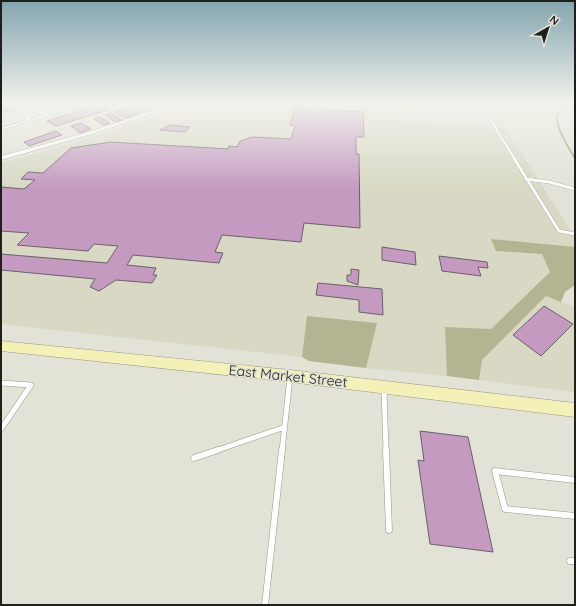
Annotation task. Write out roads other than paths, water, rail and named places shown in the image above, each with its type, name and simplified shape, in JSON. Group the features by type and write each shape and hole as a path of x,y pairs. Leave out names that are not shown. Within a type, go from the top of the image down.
{"main road":[{"name":"East Market Street","path":"1,346 290,376 575,410"}],"street":[{"path":"1,158 95,131"}],"lane":[{"path":"497,131 559,231 575,234"},
{"path":"526,179 549,182 575,189"},
{"path":"265,605 290,376"},
{"path":"1,384 31,385 1,429"},
{"path":"384,387 389,530"},
{"path":"194,458 285,427"},
{"path":"575,480 495,471 505,508 575,516"}],"waterway":[{"path":"560,131 574,157"}]}
